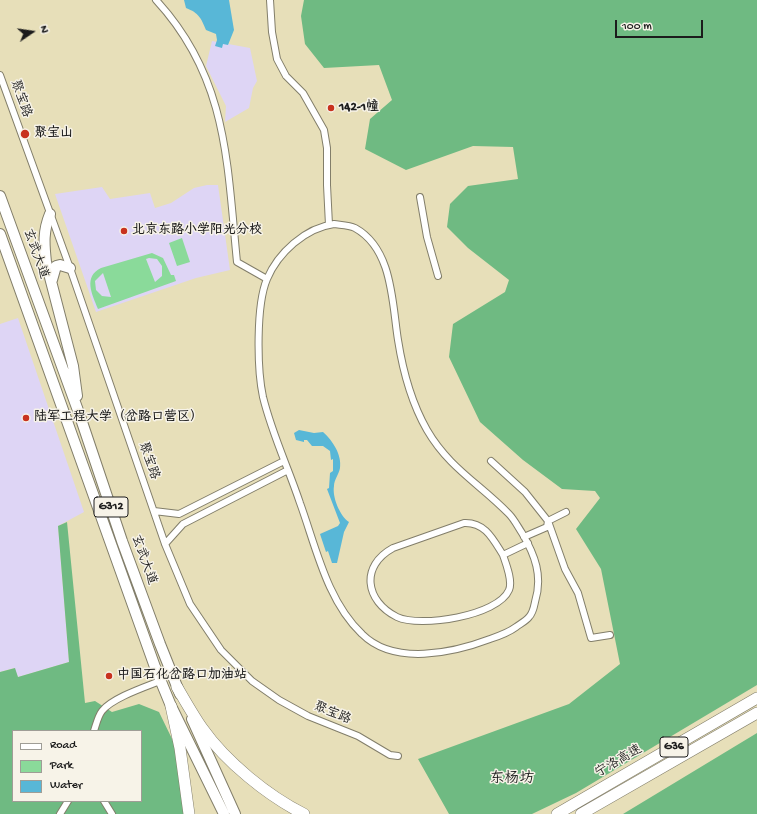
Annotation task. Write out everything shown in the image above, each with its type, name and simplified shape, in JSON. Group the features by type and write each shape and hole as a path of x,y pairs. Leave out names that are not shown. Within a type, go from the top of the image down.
{"highway":[{"name":"玄武大道","path":"0,196 80,416 122,541 177,687 235,814"},
{"path":"50,214 45,226 44,244 52,284 73,366 80,416"},
{"name":"玄武大道","path":"0,234 111,548 160,681 224,814"},
{"path":"52,284 56,266 60,265 70,268"},
{"path":"177,687 203,729 222,752 242,771 273,795 304,814"},
{"name":"宁洛高速","path":"557,814 757,698"},
{"path":"171,706 180,748 189,814"},
{"name":"宁洛高速","path":"582,814 757,713"},
{"path":"591,814 656,771"},
{"path":"551,814 590,796"}],"street":[{"path":"156,0 176,21 196,54 214,98 224,141 237,262 267,279"},
{"path":"270,0 272,32 277,59 286,76 303,93 324,130 327,148 329,225"},
{"name":"聚宝路","path":"0,75 70,268 165,544 190,604 221,650 252,681 279,700 308,716 358,736 390,754 398,756"},
{"path":"420,197 427,237 438,276"},
{"path":"329,225 354,227 371,240 384,264 391,284 398,340 404,371 418,414 434,441 454,467 511,516 533,551 539,576 539,589 531,616 510,631 471,646 420,655 382,648 362,634 338,603 319,561 288,470 276,441 263,393 259,346 261,301 267,279 286,250 306,234 329,225"},
{"path":"154,511 179,514 284,461"},
{"path":"491,461 526,492 548,521 564,569 578,593 591,638 610,635"},
{"path":"165,544 183,524 288,470"},
{"path":"548,521 566,512"},
{"path":"524,537 547,527 548,521"},
{"path":"464,523 474,523 482,527 488,532 503,555 510,588 506,596 464,617 433,622 413,621 397,617 383,607 373,593 371,584 372,570 376,561 383,554 393,548 464,523"},
{"path":"503,555 528,543"},
{"path":"94,730 101,712 106,706 160,681"},
{"path":"60,814 67,802"},
{"path":"105,802 112,814"}],"shaded area":[{"path":"212,41 250,48 257,81 253,88 249,108 225,122 226,106 206,66"},
{"name":"北京东路小学阳光分校","path":"207,185 218,185 230,270 196,278 96,312 55,194 102,187 110,199 150,193 155,208 171,203 194,188"},
{"name":"陆军工程大学（岔路口营区）","path":"18,318 84,512 58,526 69,662 18,677 14,668 0,672 0,324"}],"green space":[{"path":"304,0 757,0 757,685 576,793 532,814 449,814 418,759 569,704 620,664 601,569 576,529 600,498 595,491 562,489 523,460 480,422 449,357 453,324 505,292 509,280 468,248 447,227 450,204 468,186 518,179 513,147 473,146 406,170 365,149 370,119 392,100 379,65 324,68 305,44 301,16"},
{"path":"182,238 190,262 177,266 169,243"},
{"path":"152,253 163,258 171,275 174,275 176,281 98,309 90,286 92,276 101,268","holes":["146,259 157,259 162,266 162,276 155,282","103,273 111,297 102,296 96,290 95,281"]},
{"path":"67,522 85,703 95,701 112,712 139,704 159,712 175,745 183,795 183,814 0,814 0,672 15,668 18,677 69,662 58,526"},
{"path":"757,733 757,814 623,814"}],"water":[{"path":"184,0 229,0 234,30 228,45 223,44 222,48 215,46 217,40 216,34 206,30 199,16 186,8"},
{"path":"299,430 314,433 323,432 333,444 340,458 340,468 334,484 334,495 340,511 349,522 344,532 337,563 332,563 328,551 326,552 320,534 338,526 340,523 327,489 329,488 330,473 333,471 333,459 331,460 330,451 323,446 312,446 307,440 304,440 304,442 296,440 294,433"}],"place":[{"name":"142-1幢","path":"331,108"},
{"name":"聚宝山","path":"25,134"},
{"name":"北京东路小学阳光分校","path":"124,231"},
{"name":"陆军工程大学（岔路口营区）","path":"26,418"},
{"name":"中国石化岔路口加油站","path":"109,676"}],"district":[{"name":"东杨坊","path":"512,780"}]}
